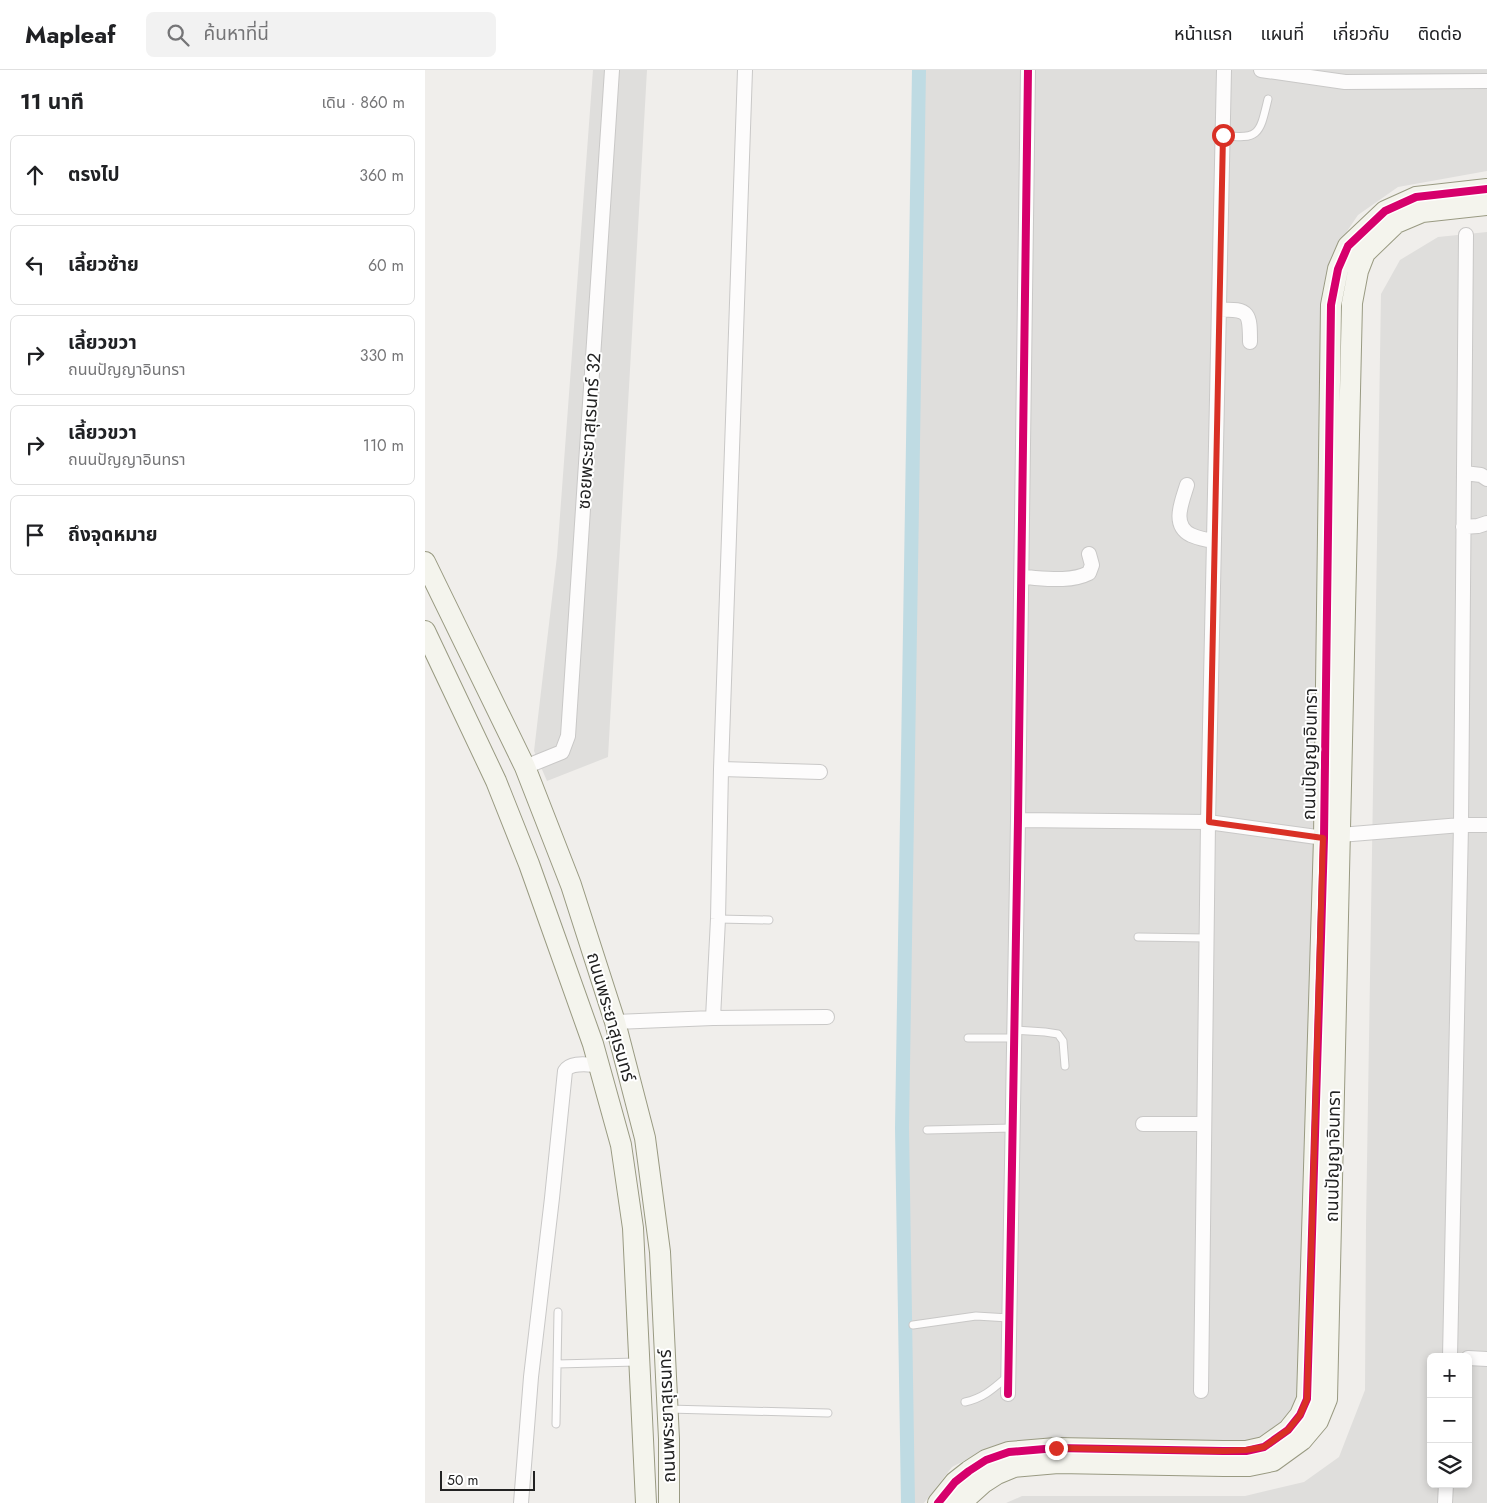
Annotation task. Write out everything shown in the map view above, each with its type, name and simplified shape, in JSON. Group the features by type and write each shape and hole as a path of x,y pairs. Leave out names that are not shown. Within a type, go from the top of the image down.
{"street":[{"name":"ซอยพระยาสุเรนทร์ 32","path":"525,768 562,752 568,736 612,70"},
{"path":"713,1018 718,919 728,533 738,306 745,70"},
{"path":"1008,1394 1022,577 1028,70"},
{"path":"1201,1391 1209,822 1224,70"},
{"path":"1261,70 1345,82 1487,81"},
{"name":"ถนนปัญญาอินทรา","path":"961,1503 983,1483 1014,1466 1058,1463 1249,1466 1273,1461 1303,1440 1318,1421 1327,1399 1332,837 1331,305 1338,269 1348,246 1385,211 1416,197 1487,189"},
{"name":"ถนนปัญญาอินทรา","path":"938,1503 955,1482 969,1471 986,1460 1009,1452 1056,1448 1223,1451 1264,1447 1288,1430 1300,1415 1307,1399 1332,837 1352,303 1358,271 1365,253 1396,223 1422,212 1487,205"},
{"path":"1450,1353 1461,825 1466,234"},
{"path":"1219,310 1232,309 1243,311 1248,316 1250,342"},
{"path":"1464,473 1481,475 1487,479"},
{"path":"1187,486 1180,509 1180,523 1184,530 1192,536 1214,541"},
{"path":"1463,527 1487,523"},
{"path":"1022,577 1073,579 1082,577 1089,573 1091,565 1089,554"},
{"name":"ถนนพระยาสุเรนทร์","path":"425,562 525,768 571,885 615,1022 645,1138 661,1252 668,1409 669,1503"},
{"name":"ถนนพระยาสุเรนทร์","path":"425,631 499,790 529,864 590,1035 621,1145 633,1228 646,1503"},
{"path":"721,768 820,772"},
{"path":"1018,820 1209,822 1332,837 1461,825 1487,825"},
{"path":"615,1022 713,1018 827,1017"},
{"path":"521,1503 531,1378 565,1071 567,1067 572,1065 599,1065"},
{"path":"1143,1124 1204,1124"},
{"path":"1472,1358 1487,1359"},
{"path":"1445,1503 1446,1488"}],"lane":[{"path":"1223,135 1244,138 1253,134 1259,129 1268,99"},
{"path":"718,919 769,920"},
{"path":"1138,937 1207,938"},
{"path":"968,1038 1045,1032 1058,1034 1063,1041 1065,1066"},
{"path":"927,1130 1013,1128"},
{"path":"556,1424 558,1312"},
{"path":"913,1325 976,1316 1009,1318"},
{"path":"557,1364 640,1362"},
{"path":"965,1402 987,1395 1008,1376"},
{"path":"668,1409 828,1413"}],"shaded area":[{"path":"593,70 647,70 608,757 547,781 534,751 557,556"},
{"path":"920,70 1487,70 1487,171 1398,187 1358,215 1335,249 1324,302 1309,1417 1250,1441 1158,1444 1032,1441 993,1446 952,1467 924,1503 909,1503 908,1323 902,1233 919,414"},
{"path":"1487,232 1487,1503 1006,1503 1022,1496 1245,1496 1304,1482 1339,1457 1365,1390 1381,294 1400,260 1438,237"}],"waterway":[{"path":"908,1503 902,1128 919,70"}],"cycle path":[{"path":"1008,1394 1028,70"},
{"path":"938,1503 955,1482 969,1471 986,1460 1009,1452 1056,1448 1246,1451 1264,1447 1288,1430 1300,1415 1307,1399 1324,838 1331,305 1338,269 1348,246 1385,211 1416,197 1487,189"}],"route":[{"path":"1056,1448 1223,1451 1264,1447 1288,1430 1300,1415 1307,1399 1323,838 1209,822 1223,135"}]}
